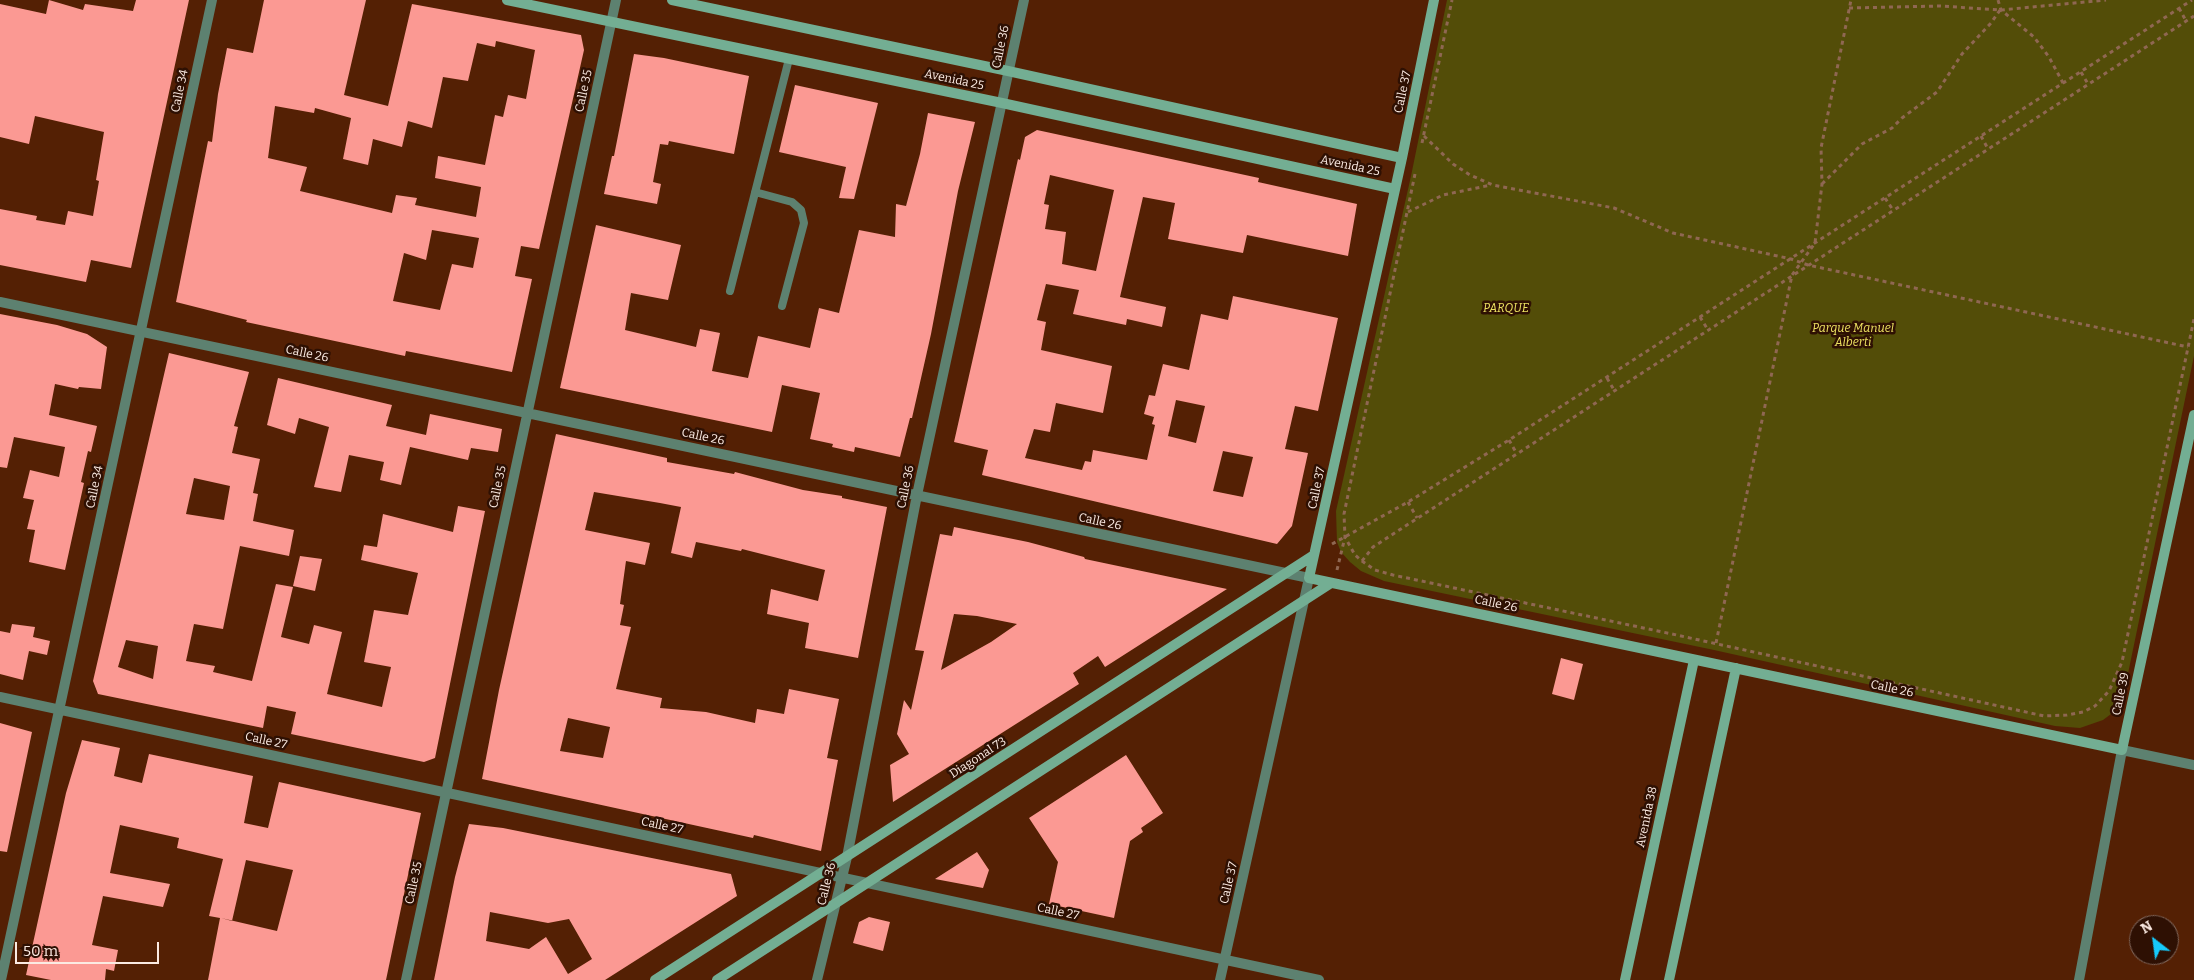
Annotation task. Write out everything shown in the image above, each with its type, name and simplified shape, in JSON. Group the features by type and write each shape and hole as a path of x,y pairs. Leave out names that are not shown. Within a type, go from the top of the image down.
{"main road":[{"name":"Avenida 25","path":"507,0 611,23 1002,102 1395,189"},
{"name":"Avenida 25","path":"672,0 1008,71 1402,158"},
{"name":"Calle 37","path":"1309,578 1402,158 1434,0"},
{"name":"Calle 39","path":"2122,750 2194,415"},
{"name":"Diagonal 73","path":"655,980 1314,555"},
{"name":"Calle 26","path":"1309,578 2122,750"},
{"path":"717,980 1331,583"},
{"name":"Avenida 38","path":"1625,980 1694,660"},
{"path":"1669,980 1736,668"}],"street":[{"name":"Calle 34","path":"1,980 212,0"},
{"name":"Calle 35","path":"406,980 616,0"},
{"name":"Calle 36","path":"817,980 842,878 917,495 1024,0"},
{"name":"Calle 26","path":"0,302 1309,578"},
{"name":"Calle 37","path":"1220,980 1309,578"},
{"name":"Calle 27","path":"0,697 1319,980"},
{"name":"Calle 26","path":"2122,750 2194,766"},
{"name":"Calle 39","path":"2079,980 2122,750"}],"lane":[{"path":"730,291 789,59"},
{"path":"755,192 792,202 801,210 804,223 782,306"}],"path":[{"path":"1452,0 1424,135 1438,151 1470,175 1493,185 1614,208 1673,233 1791,258 1808,265 2188,347"},
{"path":"1716,643 1792,275 1815,243 1822,184 1821,148 1850,0"},
{"path":"1998,0 2000,10 2034,37 2049,57 2063,83"},
{"path":"1849,8 1940,6 2000,10 2106,0"},
{"path":"1345,537 1408,502 1607,378 2192,0"},
{"path":"2179,8 2186,21"},
{"path":"1822,184 1862,144 1892,128 1902,118 1937,92 1962,54 1991,23 2000,10"},
{"path":"1362,561 1372,547 2194,16"},
{"path":"2081,72 2088,84"},
{"path":"1981,136 1988,148"},
{"path":"1331,583 1339,565 1345,537 1344,514 1407,213 1443,195 1493,185"},
{"path":"1885,198 1893,210"},
{"path":"1700,317 1708,330"},
{"path":"1345,537 1355,555 1362,561 1375,570 1393,575 1716,643 2044,716 2083,712 2095,706 2109,692 2122,662 2194,319"},
{"path":"1607,378 1614,390"},
{"path":"1509,440 1517,454"},
{"path":"1408,502 1417,518"}],"green space":[{"name":"Parque Manuel Alberti","path":"1447,0 2194,0 2194,356 2125,688 2122,698 2111,714 2103,720 2080,728 2055,726 1714,650 1384,581 1361,571 1350,562 1341,552 1337,542 1336,511 1411,176"}],"building":[{"path":"49,0 83,10 85,4 133,11 136,0 189,0 131,268 91,260 86,282 0,265 0,209 37,216 36,220 65,225 68,211 93,216 99,181 96,180 104,132 35,116 29,144 0,137 0,4 46,14"},
{"path":"264,0 366,0 344,95 388,106 412,4 581,35 584,50 539,249 521,246 515,276 532,279 512,372 406,351 405,356 246,322 247,320 176,302 208,141 212,142 218,94 227,48 253,53","holes":["496,41 535,50 526,99 508,95 503,117 495,115 485,165 438,156 435,178 481,187 476,217 415,205 417,198 396,195 392,213 300,191 307,167 268,158 275,106 314,113 315,108 351,118 343,159 368,165 373,139 402,147 408,121 432,128 443,77 468,81 477,43 495,47","432,230 479,238 473,268 452,264 440,310 393,301 404,253 426,260"]},
{"path":"634,54 664,58 749,76 734,154 669,141 668,145 660,144 653,182 661,184 657,204 604,194 612,156 614,156"},
{"path":"795,85 878,103 854,199 839,198 846,167 779,152"},
{"path":"928,113 975,122 958,191 931,334 912,418 910,418 900,457 855,447 854,452 832,447 833,444 810,439 820,393 782,385 772,432 560,388 596,225 681,245 668,300 631,293 625,330 696,347 700,329 720,333 712,371 748,378 758,336 810,348 819,308 839,313 859,230 895,237 896,204 906,206 920,154"},
{"path":"1037,130 1259,178 1258,182 1357,204 1348,256 1247,235 1243,253 1168,239 1175,203 1143,197 1120,297 1166,307 1162,327 1127,319 1126,325 1073,314 1079,290 1046,284 1037,320 1046,322 1041,350 1112,366 1103,413 1056,403 1050,432 1034,429 1025,458 1082,470 1085,461 1091,462 1093,450 1147,460 1155,425 1152,424 1154,417 1144,414 1149,395 1155,396 1163,364 1189,370 1201,314 1228,320 1233,296 1338,318 1318,411 1295,406 1285,449 1308,453 1292,526 1277,544 982,475 988,450 954,442 1018,159 1020,160 1025,137","holes":["1050,175 1114,190 1096,271 1062,264 1066,232 1045,229 1049,205 1044,204","1176,400 1205,406 1196,443 1168,436","1223,451 1253,457 1243,497 1213,491"]},
{"path":"0,314 57,325 87,334 107,347 101,389 79,387 78,389 55,384 49,415 97,426 91,452 88,451 81,482 84,483 65,570 29,562 35,530 27,529 34,500 23,498 30,470 59,477 65,447 14,437 7,468 0,467"},
{"path":"169,353 249,372 234,426 238,427 232,453 260,459 253,493 258,494 253,521 294,530 289,556 240,546 223,629 194,624 186,661 215,666 213,672 252,681 276,584 293,587 281,637 309,644 314,625 342,632 327,694 382,707 391,667 364,662 374,610 408,615 418,573 361,560 364,545 377,547 383,514 453,532 458,506 485,511 435,758 424,762 291,734 296,712 267,706 263,728 98,694 93,681","holes":["194,478 230,486 224,520 186,514","126,640 158,646 153,679 118,667"]},
{"path":"278,378 392,405 386,426 426,435 430,414 502,429 498,452 471,448 468,460 410,447 401,485 380,480 384,462 349,455 341,492 314,487 329,427 299,418 295,434 267,425"},
{"path":"556,434 667,458 667,462 734,474 735,472 803,490 842,496 842,498 887,507 858,658 805,648 809,623 767,614 771,589 818,601 825,570 742,549 741,551 696,542 692,558 671,553 681,507 594,492 585,530 650,543 645,565 626,561 620,604 624,605 620,625 631,627 616,689 662,698 660,708 706,712 755,723 757,709 784,714 789,689 839,699 827,758 838,760 821,851 754,835 753,838 482,779 499,690","holes":["568,718 610,727 603,758 560,751"]},
{"path":"954,527 1028,542 1084,557 1085,559 1227,589 1105,667 1098,656 1073,673 1079,684 893,802 890,765 909,754 897,734 904,700 911,710 924,651 915,650 940,534 952,536","holes":["954,614 977,616 1017,624 991,642 941,670"]},
{"path":"300,556 322,559 315,591 293,586"},
{"path":"12,624 35,627 33,637 50,641 47,655 29,651 23,680 0,674 0,631 10,633"},
{"path":"1561,658 1583,664 1574,700 1552,694"},
{"path":"0,723 32,732 7,852 0,851"},
{"path":"82,740 120,748 114,776 142,783 149,754 253,776 244,823 268,828 279,782 421,813 386,980 208,980 220,918 209,916 223,859 177,848 179,838 120,825 110,873 170,884 163,907 103,896 92,945 118,950 114,971 106,969 105,980 51,980 26,975 66,793","holes":["246,860 293,870 277,931 232,921"]},
{"path":"1126,755 1163,813 1141,828 1143,832 1130,841 1114,918 1049,904 1058,862 1029,818"},
{"path":"469,824 503,828 731,874 737,896 605,980 434,980 455,877","holes":["490,912 548,923 569,919 592,959 568,974 546,937 529,949 486,941"]},
{"path":"977,852 989,870 983,888 935,879"},
{"path":"869,917 890,922 883,951 853,943 859,922"}],"park label":[{"name":"PARQUE","path":"1506,309"}]}
